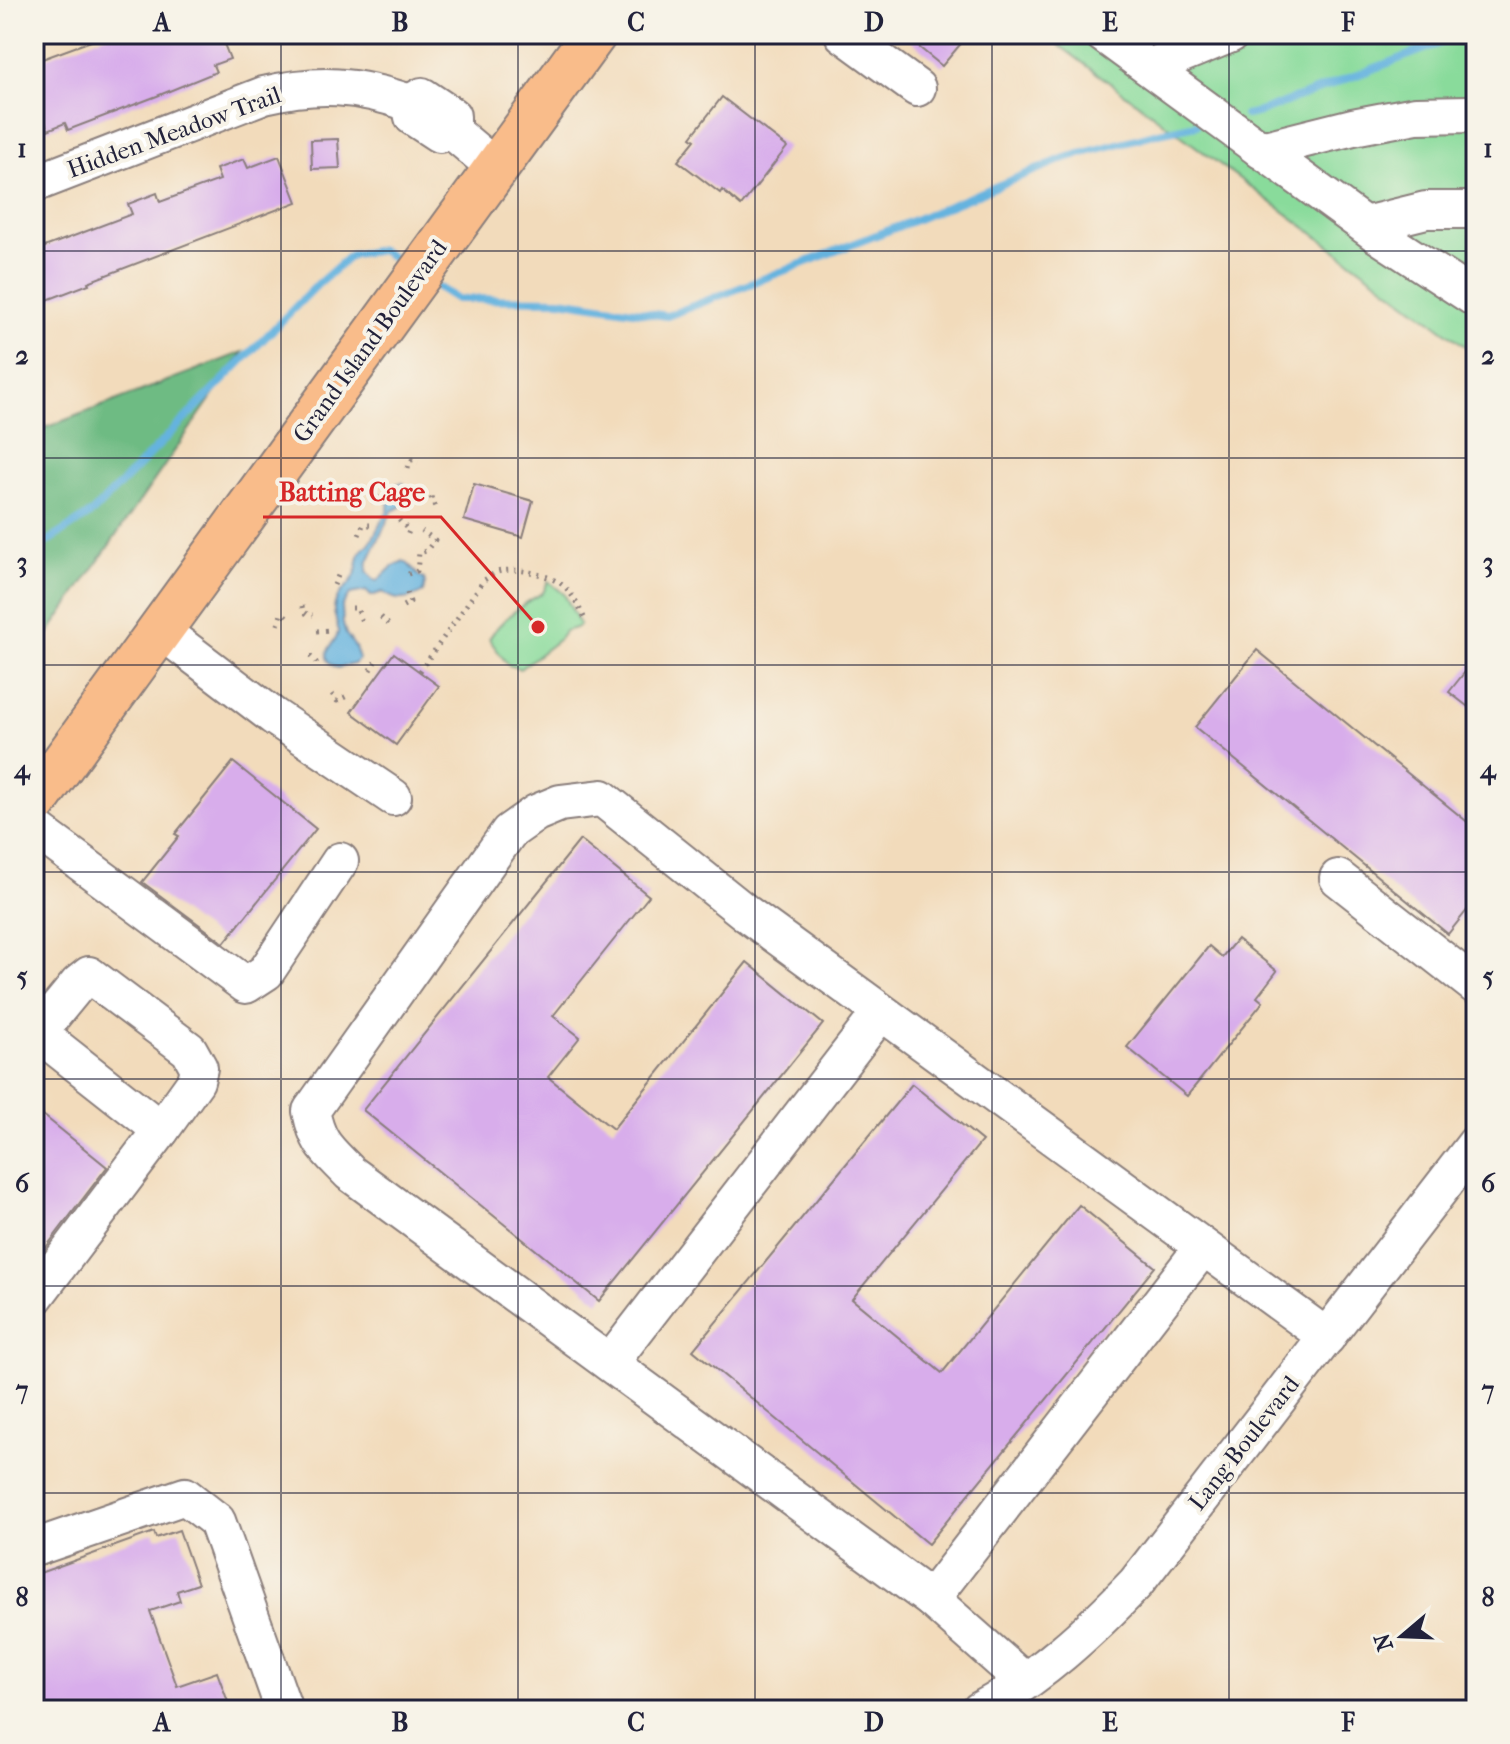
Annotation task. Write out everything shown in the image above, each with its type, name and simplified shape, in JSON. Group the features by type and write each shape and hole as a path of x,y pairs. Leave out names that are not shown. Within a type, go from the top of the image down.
{"main road":[{"name":"Grand Island Boulevard","path":"34,803 594,34"}],"street":[{"path":"843,34 917,88"},
{"path":"1103,34 1365,225 1476,299"},
{"path":"1150,67 1231,34"},
{"name":"Hidden Meadow Trail","path":"34,184 252,100 294,88 320,86 377,92 410,103 422,96 452,116 452,131 496,168"},
{"path":"1261,150 1416,115 1476,116"},
{"path":"1365,225 1426,210 1476,210"},
{"path":"160,630 273,716 393,797"},
{"path":"1024,1681 931,1599 350,1173 315,1132 311,1111 509,832 536,813 560,803 602,798 747,914 1327,1337"},
{"path":"34,828 246,985 266,972 340,861"},
{"path":"1338,878 1476,986"},
{"path":"34,1298 161,1130 196,1081 199,1068 189,1050 89,975 36,1032 161,1130"},
{"path":"610,1363 881,1012"},
{"name":"Lang Boulevard","path":"980,1710 1045,1667 1093,1627 1136,1583 1476,1143"},
{"path":"931,1599 1203,1247"},
{"path":"34,1548 185,1496 217,1521 284,1710"}],"path":[{"path":"408,468 412,460 418,463"},
{"path":"372,503 378,495"},
{"path":"431,497 435,507"},
{"path":"399,520 409,531 404,537"},
{"path":"359,535 363,525 370,525"},
{"path":"408,574 418,570 419,553 426,551 435,540 422,531"},
{"path":"334,585 340,571"},
{"path":"420,671 484,580 494,573 527,572 553,578 565,586 586,621"},
{"path":"403,606 409,604 408,596"},
{"path":"302,606 305,614 313,615"},
{"path":"352,608 357,608 362,622"},
{"path":"278,625 281,614 288,618"},
{"path":"381,617 390,626"},
{"path":"317,631 330,630"},
{"path":"310,656 317,667"},
{"path":"370,670 375,662"},
{"path":"332,694 337,701 347,696"}],"green space":[{"path":"1044,34 1476,34 1476,354"},
{"path":"243,352 34,654 34,432"},
{"path":"548,581 564,594 580,625 565,631 520,669 508,665 489,639 513,613 543,593"}],"water":[{"path":"403,483 407,487 408,499 392,511 368,561 367,571 377,581 403,561 424,579 423,592 403,599 383,592 371,596 366,591 350,594 342,606 343,624 359,659 354,664 337,668 327,659 328,650 338,632 335,602 354,577 360,553 369,544 388,511 390,489"}],"building":[{"path":"110,34 220,34 230,59 213,65 216,72 157,96 68,130 65,123 48,130 34,91 34,62"},
{"path":"903,34 969,34 942,66"},
{"path":"722,97 787,147 741,206 678,161 695,140 691,137"},
{"path":"338,139 340,168 312,169 311,140"},
{"path":"279,156 297,202 34,305 34,251 132,214 128,204 157,193 160,202 220,180 216,169 244,159 248,168"},
{"path":"474,484 533,501 523,537 464,520"},
{"path":"1257,650 1476,829 1476,899 1448,934 1195,727"},
{"path":"394,653 439,686 396,745 351,712"},
{"path":"1476,658 1476,713 1449,692"},
{"path":"233,762 316,829 224,943 142,882 179,836 175,834"},
{"path":"580,840 649,896 553,1016 580,1037 548,1077 613,1129 747,962 823,1024 599,1301 363,1110"},
{"path":"1237,939 1277,971 1257,997 1263,1002 1187,1096 1127,1047 1209,946 1222,957"},
{"path":"912,1084 982,1141 852,1299 942,1373 1079,1205 1155,1267 928,1544 693,1350"},
{"path":"43,1115 107,1167 34,1263 34,1126"},
{"path":"179,1530 198,1584 177,1591 180,1601 150,1611 177,1686 217,1672 231,1710 42,1710 34,1688 34,1575 154,1532 156,1538"}],"waterway":[{"path":"1246,115 1464,34"},
{"path":"438,287 457,299 560,300 667,316 1065,158 1196,125"},
{"path":"34,550 93,512 318,284 351,255 381,250 399,262"}],"place":[{"name":"Batting Cage","path":"538,627"}]}
